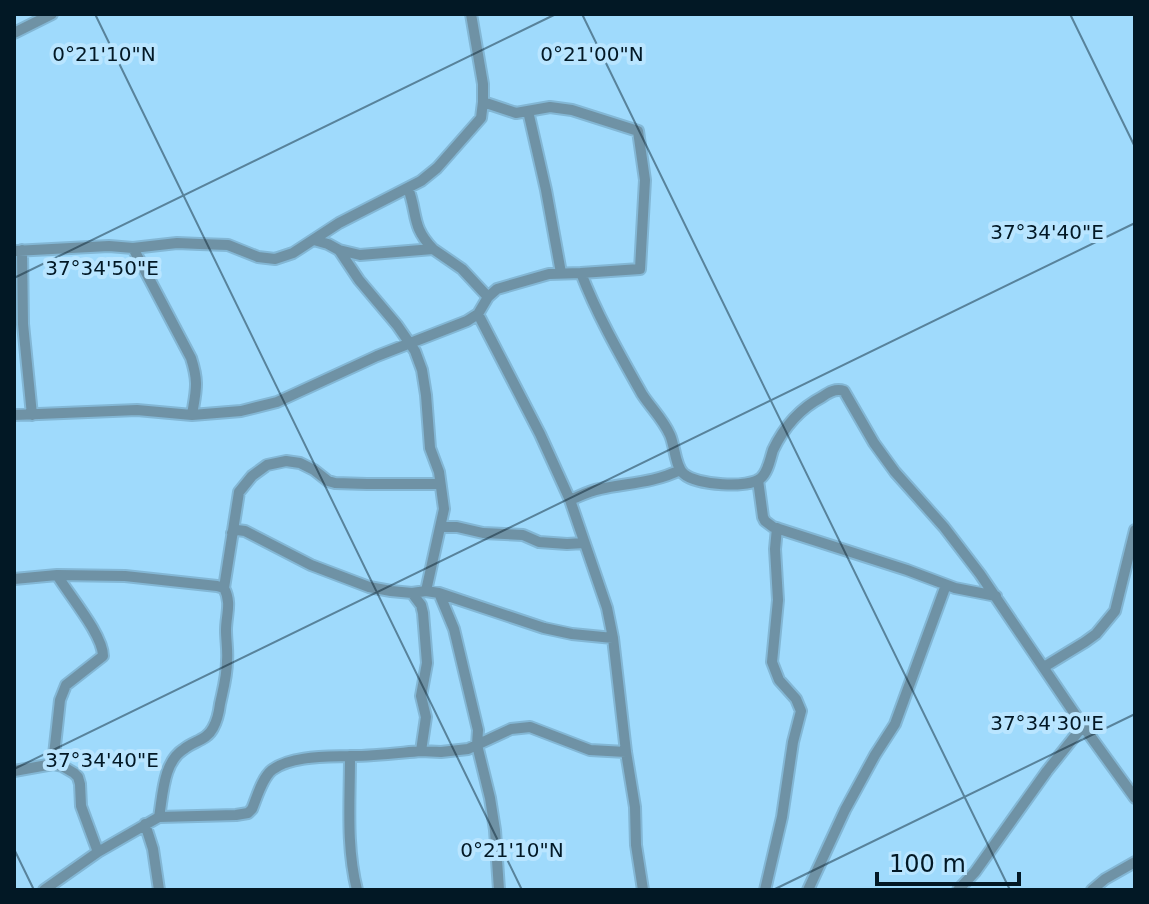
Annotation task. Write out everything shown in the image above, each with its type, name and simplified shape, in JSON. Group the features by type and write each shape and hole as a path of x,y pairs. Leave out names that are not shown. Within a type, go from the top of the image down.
{"street":[{"path":"14,33 52,14"},
{"path":"32,415 18,325 18,250 109,246 133,248 177,243 228,245 258,257 275,259 293,253 339,223 432,173 481,118 483,84 471,14"},
{"path":"14,415 137,410 192,415 241,411 277,402 478,314 497,289 549,274 640,269 645,180 638,131 572,110 550,107 516,113 483,102"},
{"path":"528,111 561,273"},
{"path":"408,188 421,236 433,249 462,269 488,297"},
{"path":"314,240 339,250 367,255 433,249"},
{"path":"133,248 191,358 198,388 192,415"},
{"path":"339,250 415,351 422,370 430,448 439,472 444,509 426,591"},
{"path":"581,273 599,314 644,396 669,433 680,470 693,480 710,483 751,483 758,480 794,417 822,396 842,390 885,458 944,527 996,596 1135,798"},
{"path":"478,314 570,500 602,592 613,638 643,890"},
{"path":"159,817 166,776 172,761 183,749 208,735 218,715 227,660 225,627 229,600 224,588 239,492 258,471 274,462 286,461 300,463 335,483 440,484"},
{"path":"570,500 591,491 660,479 680,470"},
{"path":"758,480 763,517 777,528 946,585 996,596"},
{"path":"441,527 523,535 539,542 584,543"},
{"path":"765,890 801,711 796,699 782,685 772,662 778,600 777,528"},
{"path":"1044,667 1096,634 1115,611 1135,530"},
{"path":"232,533 245,531 311,565 369,587 439,593 544,628 613,638"},
{"path":"14,579 57,575 125,576 224,588"},
{"path":"53,764 60,700 66,685 104,653 96,634 57,575"},
{"path":"808,890 845,810 895,724 946,585"},
{"path":"412,593 421,605 425,622 427,670 421,696 426,717 421,751"},
{"path":"439,593 457,641 478,730 477,745 495,830 499,890"},
{"path":"958,890 1083,726"},
{"path":"47,889 98,852 159,817 248,813 267,776 273,769 291,762 317,757 459,751 511,729 530,727 590,750 626,752"},
{"path":"350,756 348,822 350,858 357,890"},
{"path":"14,771 53,764 78,777 81,806 98,852"},
{"path":"145,824 153,849 159,890"},
{"path":"1092,890 1135,862"}]}
